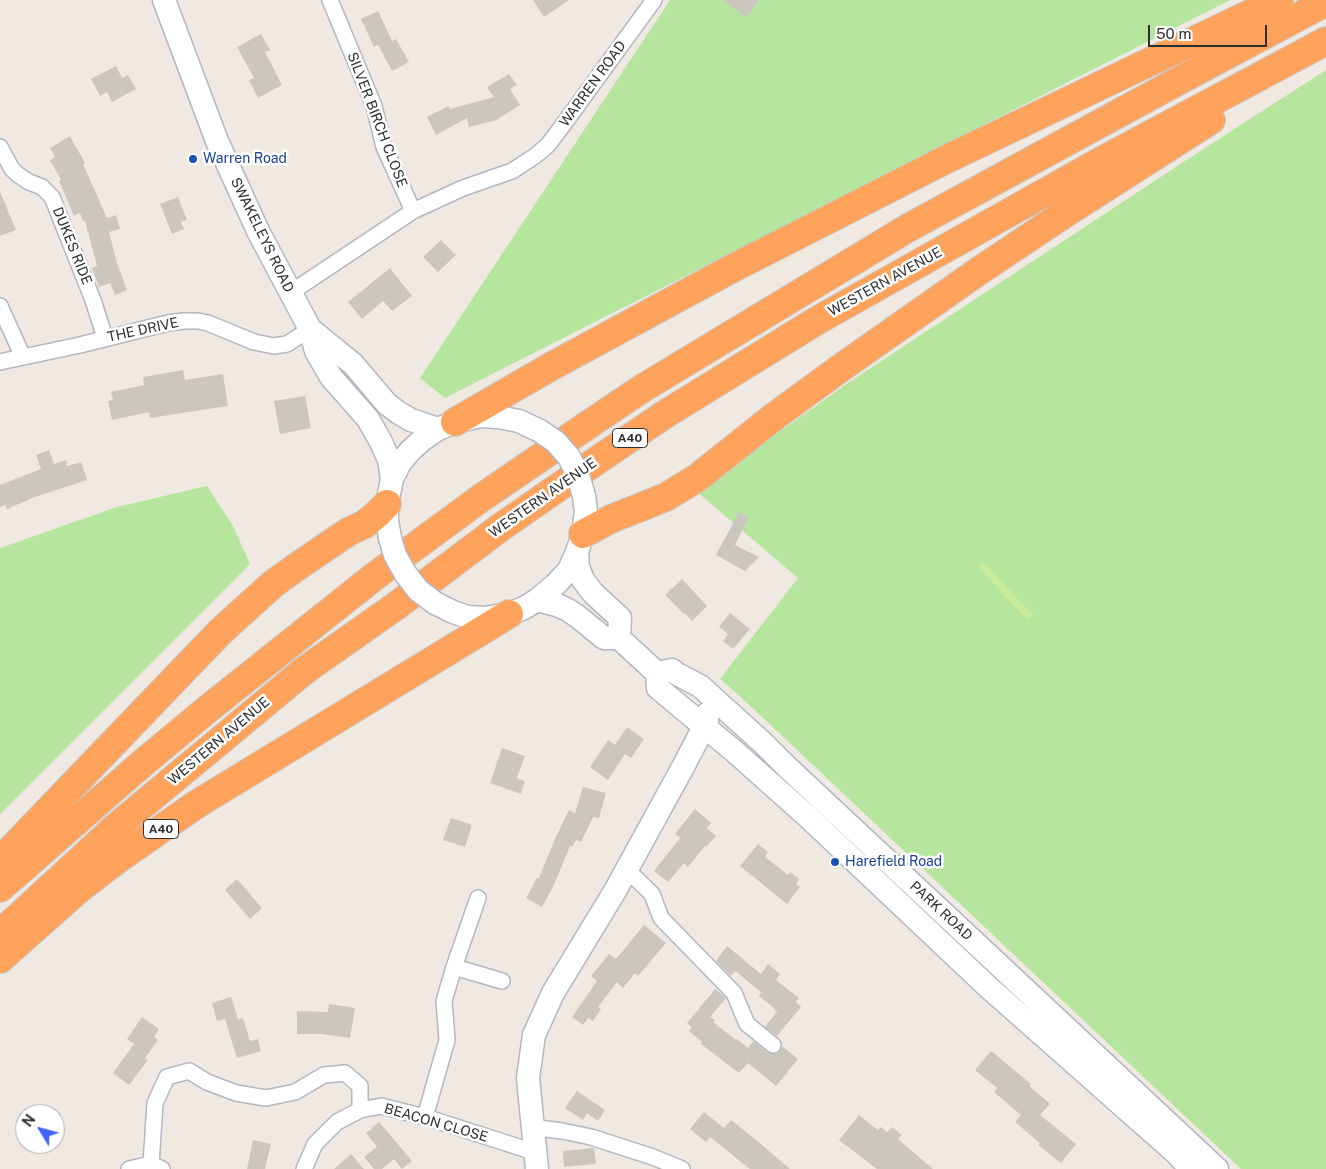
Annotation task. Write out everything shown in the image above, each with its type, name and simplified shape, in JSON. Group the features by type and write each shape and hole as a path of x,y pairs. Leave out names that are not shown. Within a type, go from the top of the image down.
{"highway":[{"path":"447,426 552,366 733,268 947,159 1279,0"},
{"name":"A40","path":"0,888 158,750 375,576 480,498 612,408 908,228 1326,2"},
{"name":"WESTERN AVENUE","path":"0,934 116,827 305,670 396,606 501,527 667,413 818,320 1101,161 1326,41"},
{"path":"580,543 606,521 666,497 697,478 775,416 976,273 1064,214 1326,47"},
{"path":"0,861 221,632 273,584 376,515 390,492"},
{"name":"A40","path":"0,959 80,888 197,804 509,614"}],"main road":[{"name":"SWAKELEYS ROAD","path":"164,0 217,142 258,230 310,329 316,351 331,376 368,419 389,460 390,492 387,520 390,538 405,573 418,590 435,603 468,617 484,618 509,614 537,600 555,585 569,570 580,543"},
{"name":"SWAKELEYS ROAD","path":"310,329 353,364 387,404 399,413 411,420 447,426"},
{"path":"390,492 400,463 410,451 422,440 447,426 480,416 519,421 540,431 556,442 569,457 578,475 586,511 578,567 583,580 593,593 620,618 619,638"},
{"name":"PARK ROAD","path":"537,600 568,610 604,638 619,638 667,674 700,686 1218,1169"},
{"name":"PARK ROAD","path":"667,674 658,688 734,751 807,816 987,986 1192,1169"},
{"path":"536,1161 528,1078 534,1035 553,993 626,869 704,727"}],"street":[{"name":"SILVER BIRCH CLOSE","path":"330,0 374,106 384,147 413,211"},
{"name":"WARREN ROAD","path":"290,293 413,211 463,188 512,171 536,156 548,145 654,0"},
{"name":"DUKES RIDE","path":"0,147 16,174 42,187 52,197 93,300 105,338"},
{"path":"0,306 23,357"},
{"name":"THE DRIVE","path":"0,362 168,324 198,321 219,327 254,342 274,346 287,344 310,329"},
{"path":"626,869 652,894 661,918 734,993 747,1024 773,1045"},
{"path":"425,1117 447,1040 444,1001 478,898"},
{"path":"454,968 502,981"},
{"path":"129,1169 156,1166 155,1103 167,1077 189,1071 207,1082 236,1093 266,1098 295,1092 324,1075 345,1073 360,1086 360,1110"},
{"name":"BEACON CLOSE","path":"304,1169 315,1144 337,1122 360,1110 381,1106 425,1117 536,1161"},
{"path":"532,1127 591,1137 653,1157 682,1169"}],"green space":[{"path":"670,0 1230,0 445,398 420,378"},
{"path":"1326,70 1326,1169 1241,1169 720,679 798,578 696,491 848,383"},
{"path":"207,486 233,526 250,564 0,814 0,548 117,507"},
{"path":"983,562 1033,615 1027,620 978,567"}],"building":[{"path":"533,0 569,0 544,17"},
{"path":"722,0 759,0 746,17"},
{"path":"378,11 392,41 396,39 409,62 392,71 378,45 374,47 361,19"},
{"path":"261,34 270,50 265,52 282,85 258,98 249,80 254,78 237,47"},
{"path":"116,66 122,78 128,75 136,89 112,102 107,92 100,96 91,79"},
{"path":"509,74 517,85 510,89 520,105 496,120 469,127 467,118 436,135 427,117 449,106 450,109 494,97 487,87"},
{"path":"70,136 85,163 83,164 107,218 116,215 120,229 109,232 127,290 115,295 110,283 99,287 92,268 97,266 85,221 83,221 80,213 74,216 59,181 61,180 50,160 55,157 50,148"},
{"path":"0,192 16,230 0,236"},
{"path":"178,197 187,220 181,222 184,229 172,234 160,204"},
{"path":"441,240 456,255 438,272 423,257"},
{"path":"390,268 412,296 392,311 383,301 362,319 348,302"},
{"path":"183,370 185,380 223,374 228,406 150,418 149,412 112,420 108,401 113,400 111,392 144,385 143,377"},
{"path":"305,396 311,428 280,434 274,401"},
{"path":"49,450 54,464 66,460 67,466 81,462 87,480 35,497 7,509 5,505 0,507 0,485 41,469 36,455"},
{"path":"739,512 749,517 735,545 759,557 745,571 716,555"},
{"path":"682,579 707,606 692,621 665,595"},
{"path":"730,613 750,629 733,649 723,641 728,634 719,627"},
{"path":"627,727 644,739 631,758 625,754 608,780 590,767 608,740 615,745"},
{"path":"502,748 525,756 517,778 525,781 521,794 490,783"},
{"path":"583,787 606,793 599,818 593,817 581,842 576,840 572,847 570,846 553,887 542,907 526,898 537,878 539,878 569,810 575,813"},
{"path":"695,809 711,823 707,828 716,836 688,867 684,863 668,882 654,871 680,838 675,834"},
{"path":"451,818 472,825 465,847 443,840"},
{"path":"758,844 768,852 765,857 788,875 790,872 799,879 796,884 800,887 787,904 740,866"},
{"path":"237,879 262,908 250,919 225,890"},
{"path":"644,925 666,943 638,976 635,973 623,988 617,982 598,1007 601,1009 593,1021 588,1018 583,1025 572,1017 597,981 591,976 609,954 616,959"},
{"path":"727,946 761,974 768,964 780,974 776,980 799,998 796,1002 801,1007 777,1036 765,1027 777,1012 759,996 761,992 735,971 731,976 716,961"},
{"path":"715,989 726,998 710,1017 715,1020 713,1022 748,1048 753,1041 767,1052 776,1054 782,1046 798,1059 776,1086 748,1063 739,1073 701,1044 702,1042 689,1031 692,1027 687,1023"},
{"path":"231,997 238,1019 243,1018 250,1041 258,1039 261,1051 237,1058 225,1019 217,1021 212,1003"},
{"path":"329,1004 355,1008 350,1038 322,1034 297,1034 297,1011 328,1012"},
{"path":"142,1017 159,1029 154,1037 158,1040 145,1058 148,1060 129,1085 113,1073 134,1044 127,1039"},
{"path":"991,1051 1031,1084 1029,1086 1050,1104 1040,1115 1076,1144 1061,1163 1038,1145 1040,1143 1015,1122 1021,1115 994,1092 997,1088 975,1070"},
{"path":"577,1091 605,1110 598,1121 587,1113 583,1120 565,1108"},
{"path":"704,1112 724,1128 731,1120 790,1169 750,1169 710,1137 706,1142 690,1129"},
{"path":"859,1115 878,1130 881,1127 887,1132 892,1127 902,1135 898,1139 933,1169 877,1169 839,1140"},
{"path":"379,1122 412,1161 402,1169 394,1159 382,1169 374,1169 364,1157 377,1147 366,1133"},
{"path":"253,1140 271,1144 265,1169 247,1169"},
{"path":"594,1148 596,1164 564,1167 563,1151"},
{"path":"351,1154 364,1169 334,1169"}],"place":[{"name":"Warren Road","path":"193,159"},
{"name":"Harefield Road","path":"835,862"}]}
